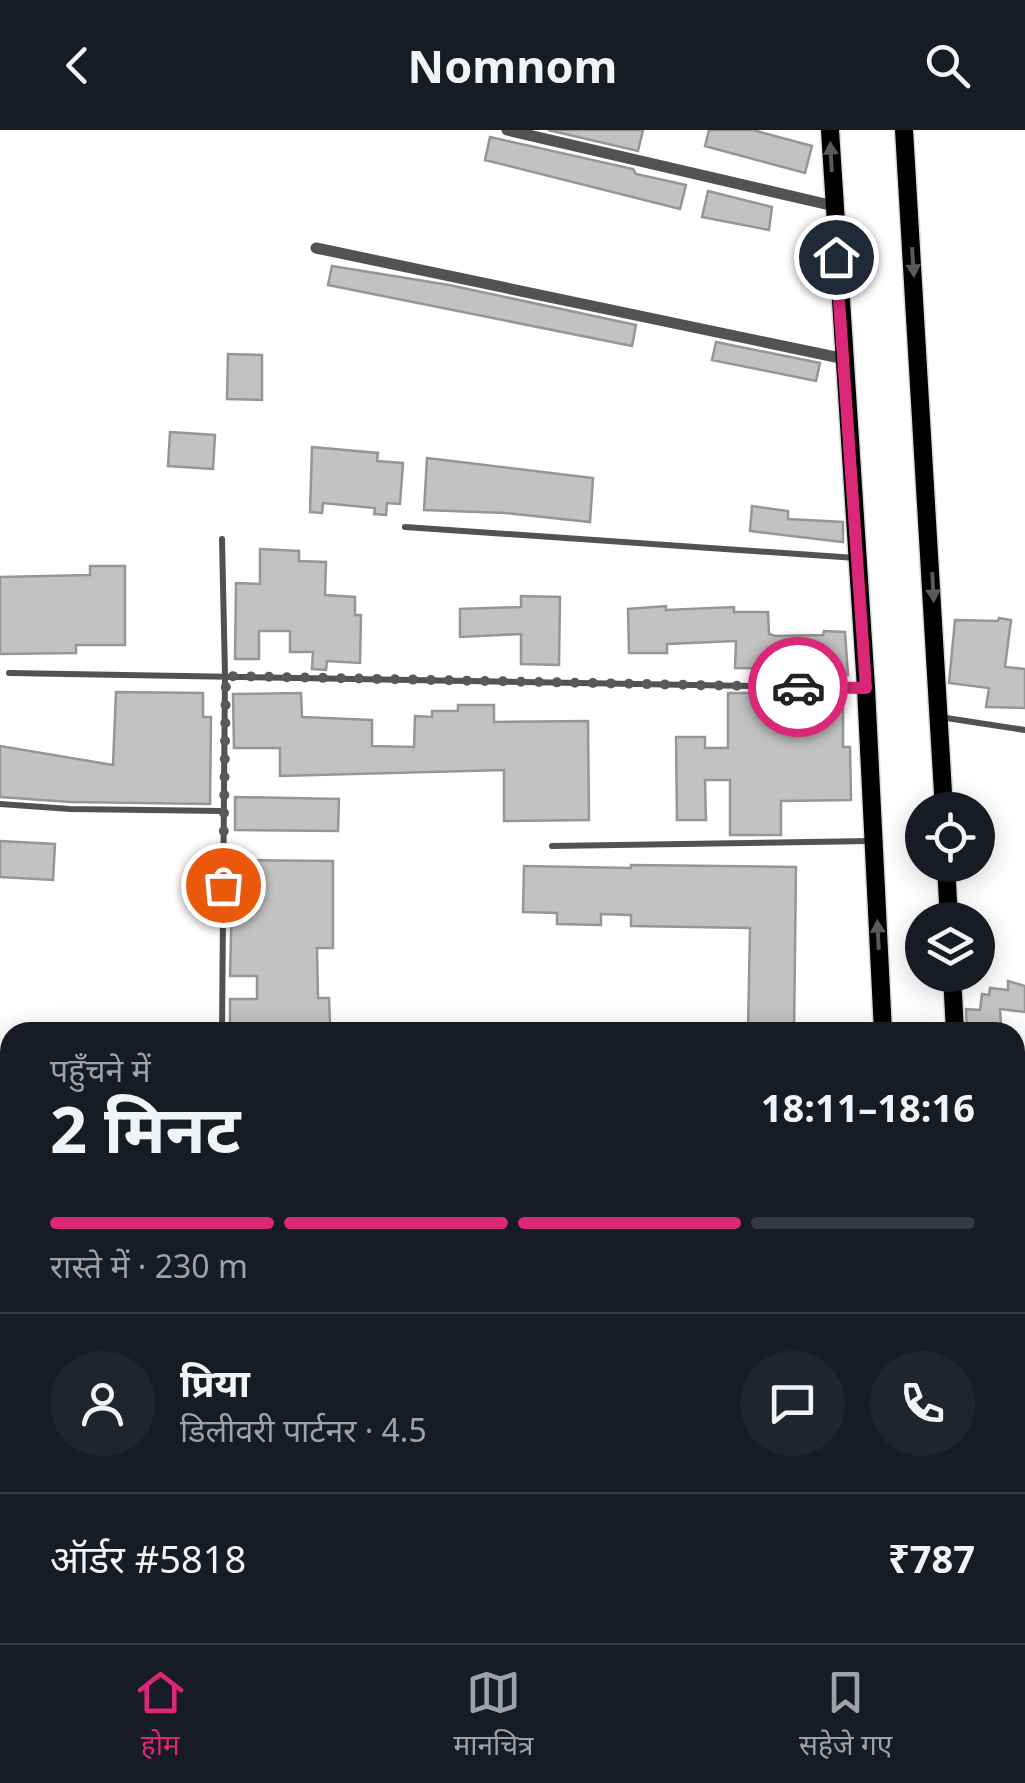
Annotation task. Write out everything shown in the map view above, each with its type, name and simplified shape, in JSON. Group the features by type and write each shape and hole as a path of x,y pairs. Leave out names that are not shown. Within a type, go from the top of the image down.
{"main road":[{"path":"830,130 866,688 883,1022"},
{"path":"904,130 943,792"},
{"path":"953,992 954,1022"}],"street":[{"path":"506,130 834,206"},
{"path":"316,248 844,359"}],"lane":[{"path":"406,527 858,558"},
{"path":"222,539 226,676 222,1022"},
{"path":"8,673 866,688"},
{"path":"939,716 1025,730"},
{"path":"0,804 223,811"},
{"path":"552,846 874,841"}],"building":[{"path":"548,130 643,130 638,151"},
{"path":"709,130 753,130 812,146 805,173 705,146"},
{"path":"490,137 686,185 680,209 485,160"},
{"path":"708,191 772,207 769,230 702,217"},
{"path":"332,266 449,285 636,325 632,346 328,285"},
{"path":"716,342 820,363 816,381 712,360"},
{"path":"228,354 262,355 262,400 227,399"},
{"path":"170,432 215,435 213,469 168,466"},
{"path":"312,447 378,453 377,461 403,463 400,504 387,503 386,515 374,514 375,508 323,503 322,513 310,512"},
{"path":"427,458 593,478 590,522 424,510"},
{"path":"752,506 788,511 788,519 843,522 843,542 750,531"},
{"path":"260,549 299,551 299,561 326,562 325,595 355,597 355,615 361,615 360,663 327,661 326,670 312,669 313,652 290,652 290,631 259,631 259,659 235,659 236,583 260,584"},
{"path":"90,566 125,566 125,645 76,645 76,653 0,654 0,577 90,575"},
{"path":"521,596 560,597 559,665 521,664 521,634 460,637 460,609 521,607"},
{"path":"666,606 666,610 734,607 734,612 768,612 769,634 775,636 845,632 848,675 803,669 735,668 736,641 667,644 667,653 629,653 628,609"},
{"path":"955,620 1011,620 1005,667 1025,669 1025,708 986,707 989,688 949,683"},
{"path":"116,692 203,693 203,717 211,717 210,804 0,797 0,746 113,765"},
{"path":"301,693 302,717 372,720 372,746 414,747 415,716 432,717 432,711 458,711 458,705 494,705 494,722 588,721 589,820 504,821 504,770 280,776 280,748 234,748 233,694"},
{"path":"728,693 782,693 782,702 843,702 843,747 850,747 851,800 781,801 781,835 730,835 730,780 705,780 706,820 677,820 676,737 705,737 705,748 728,748"},
{"path":"235,797 339,799 338,831 235,830"},
{"path":"0,841 55,844 53,880 0,877"},
{"path":"233,860 333,861 333,948 317,948 318,998 329,998 330,1022 230,1022 230,999 257,999 257,976 230,976"},
{"path":"524,866 796,867 794,1022 748,1022 750,928 631,926 631,915 601,914 601,925 557,924 557,913 523,912"},
{"path":"1008,981 1025,986 1025,1012 1000,1009 1001,1022 967,1022 966,1009 980,1010 982,994 989,995 995,989 1008,990"}],"way so far":[{"path":"223,885 226,676 798,687"}],"route":[{"path":"798,687 866,688 836,257"}]}
